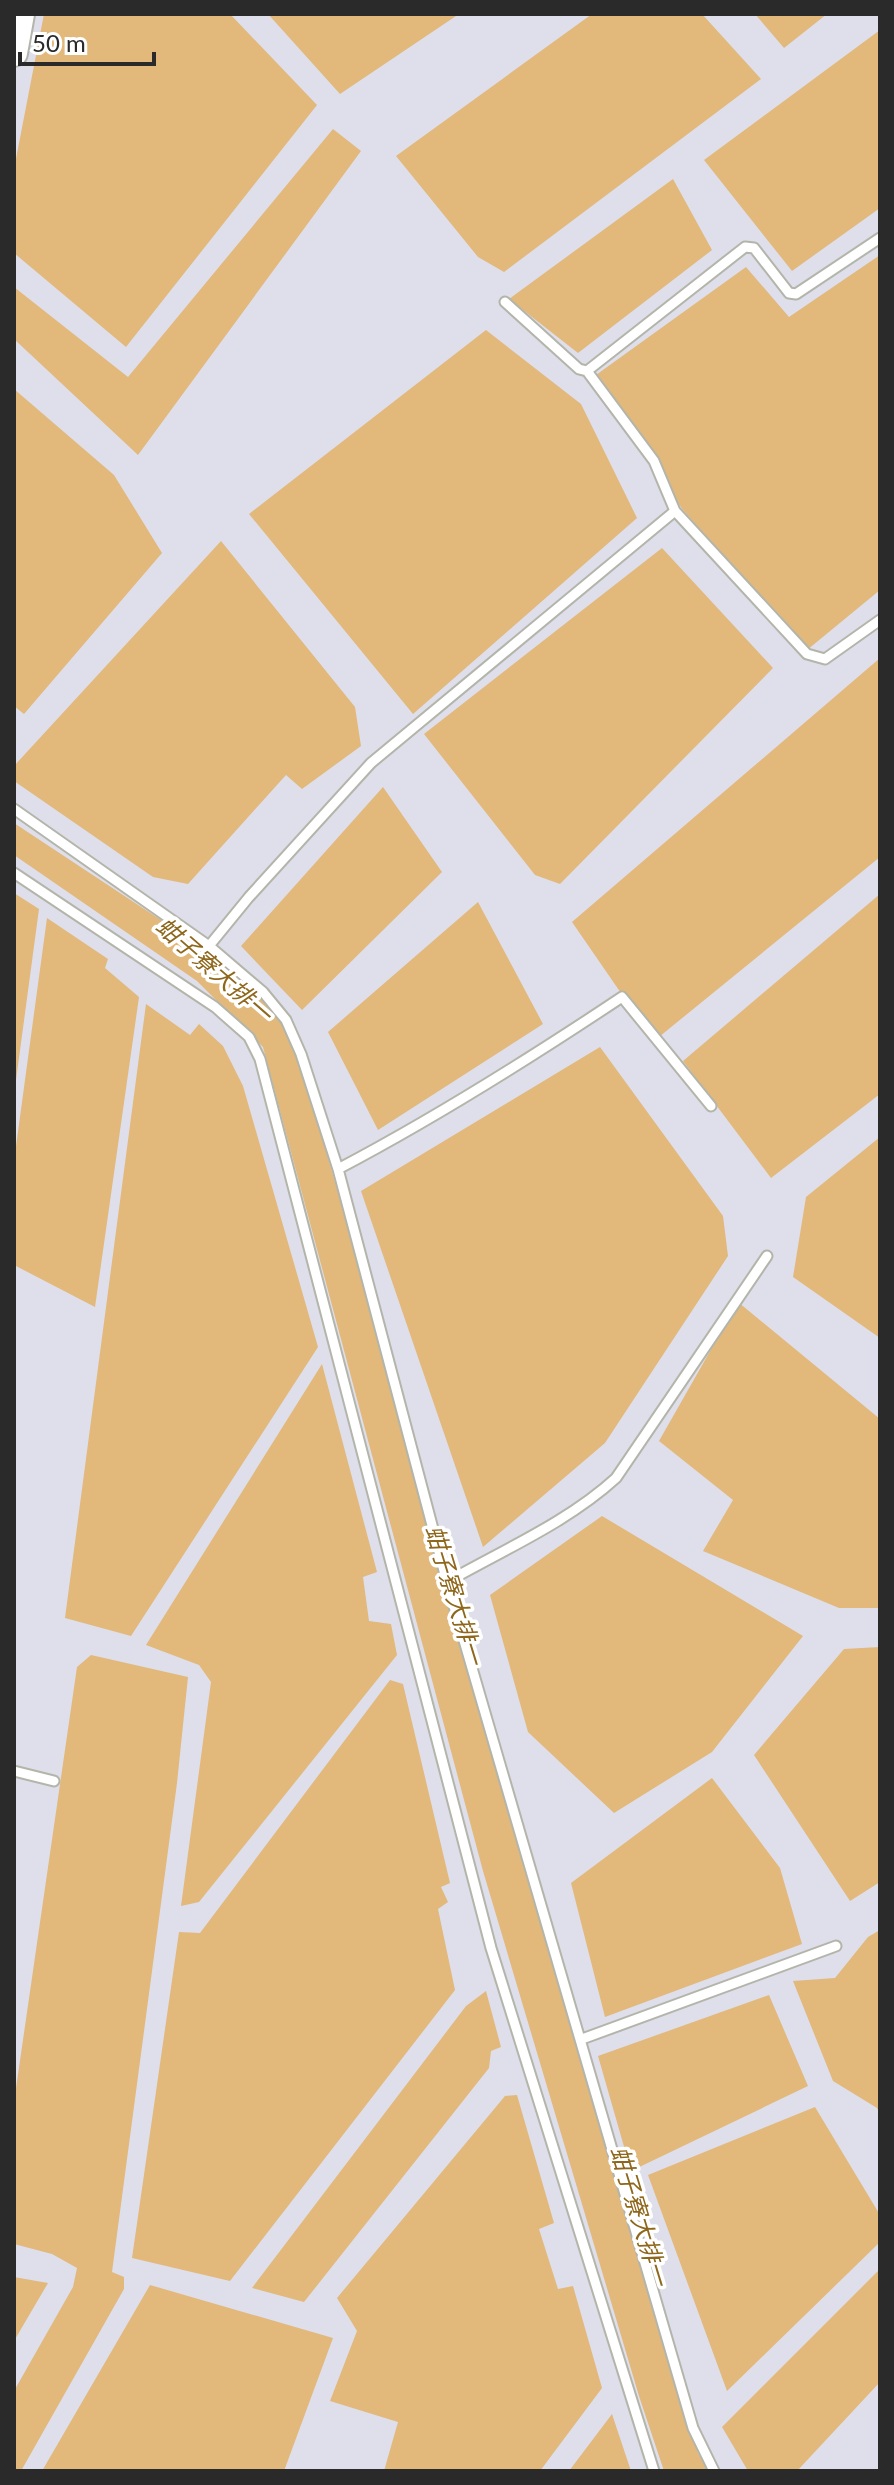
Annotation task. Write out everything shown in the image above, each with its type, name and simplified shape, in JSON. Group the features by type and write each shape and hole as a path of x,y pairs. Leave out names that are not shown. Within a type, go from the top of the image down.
{"street":[{"path":"14,53 21,14"}],"lane":[{"path":"587,371 745,247 754,248 789,293 796,294 880,238"},
{"path":"505,302 579,369 587,371 654,461 675,511 807,654 825,659 880,620"},
{"path":"209,946 249,897 371,763 675,511"},
{"path":"14,809 209,946 263,992 286,1020 301,1054 338,1169 447,1582 693,2428 714,2471"},
{"path":"14,873 215,1007 249,1037 260,1059 491,1948 654,2471"},
{"path":"338,1169 426,1123 622,997 711,1106"},
{"path":"447,1582 574,1511 616,1478 767,1256"},
{"path":"14,1771 54,1781"},
{"path":"582,2039 836,1946"}],"water":[{"path":"44,14 230,14 317,105 126,347 14,253 14,169"},
{"path":"268,14 459,14 340,94"},
{"path":"592,14 702,14 761,79 504,272 478,257 396,156"},
{"path":"755,14 827,14 784,48"},
{"path":"880,30 880,208 792,271 704,160"},
{"path":"333,129 361,151 138,455 14,339 14,287 128,377"},
{"path":"673,179 712,250 578,353 509,299"},
{"path":"880,255 880,590 807,650 683,510 589,380 746,267 789,317"},
{"path":"486,330 581,404 637,518 413,714 249,514"},
{"path":"14,389 114,475 162,553 24,714 14,706"},
{"path":"221,541 355,707 361,746 302,789 286,775 188,884 153,877 14,781 14,766"},
{"path":"662,548 773,668 560,884 535,875 424,734"},
{"path":"880,658 880,857 654,1041 572,922"},
{"path":"383,787 442,872 302,1010 241,946"},
{"name":"蚶子寮大排一","path":"14,823 223,961 269,1002 297,1049 698,2453 708,2471 664,2471 639,2396 483,1871 263,1047 197,981 14,855"},
{"path":"14,893 39,909 14,1095"},
{"path":"880,894 880,1094 771,1178 683,1061"},
{"path":"478,902 543,1024 378,1130 328,1032"},
{"path":"47,918 108,959 105,968 139,997 95,1307 14,1265 14,1161"},
{"path":"146,1004 190,1035 199,1024 223,1046 243,1086 318,1347 131,1636 65,1618"},
{"path":"600,1047 723,1216 728,1256 605,1443 483,1547 361,1191"},
{"path":"880,1137 880,1338 793,1277 806,1197"},
{"path":"738,1302 880,1419 880,1608 839,1608 703,1551 733,1500 659,1441"},
{"path":"322,1364 377,1572 363,1577 369,1621 391,1624 397,1655 199,1902 181,1906 211,1682 199,1665 146,1645"},
{"path":"602,1516 803,1636 712,1752 614,1813 528,1732 490,1595"},
{"path":"880,1647 880,1882 850,1901 754,1755 844,1649"},
{"path":"91,1655 188,1677 177,1783 112,2272 124,2277 124,2289 21,2471 14,2471 14,2391 73,2287 77,2268 52,2254 14,2244 14,2102 77,1667"},
{"path":"390,1680 403,1684 450,1883 441,1887 448,1902 438,1909 455,1990 230,2281 132,2258 179,1932 200,1933"},
{"path":"712,1778 780,1868 802,1944 605,2017 571,1883"},
{"path":"880,1930 880,2114 877,2108 833,2081 793,1981 835,1978 868,1937"},
{"path":"486,1991 501,2047 491,2051 489,2068 304,2302 252,2288 466,2006"},
{"path":"769,1995 808,2086 631,2171 598,2056"},
{"path":"517,2095 554,2223 539,2229 558,2289 573,2286 602,2388 540,2471 384,2471 398,2422 330,2401 357,2331 337,2298 505,2096"},
{"path":"815,2107 880,2215 880,2242 727,2391 648,2175"},
{"path":"880,2269 880,2382 797,2471 748,2471 722,2427"},
{"path":"14,2277 48,2283 14,2341"},
{"path":"150,2285 333,2338 284,2471 42,2471"},
{"path":"612,2414 631,2471 569,2471"}]}
